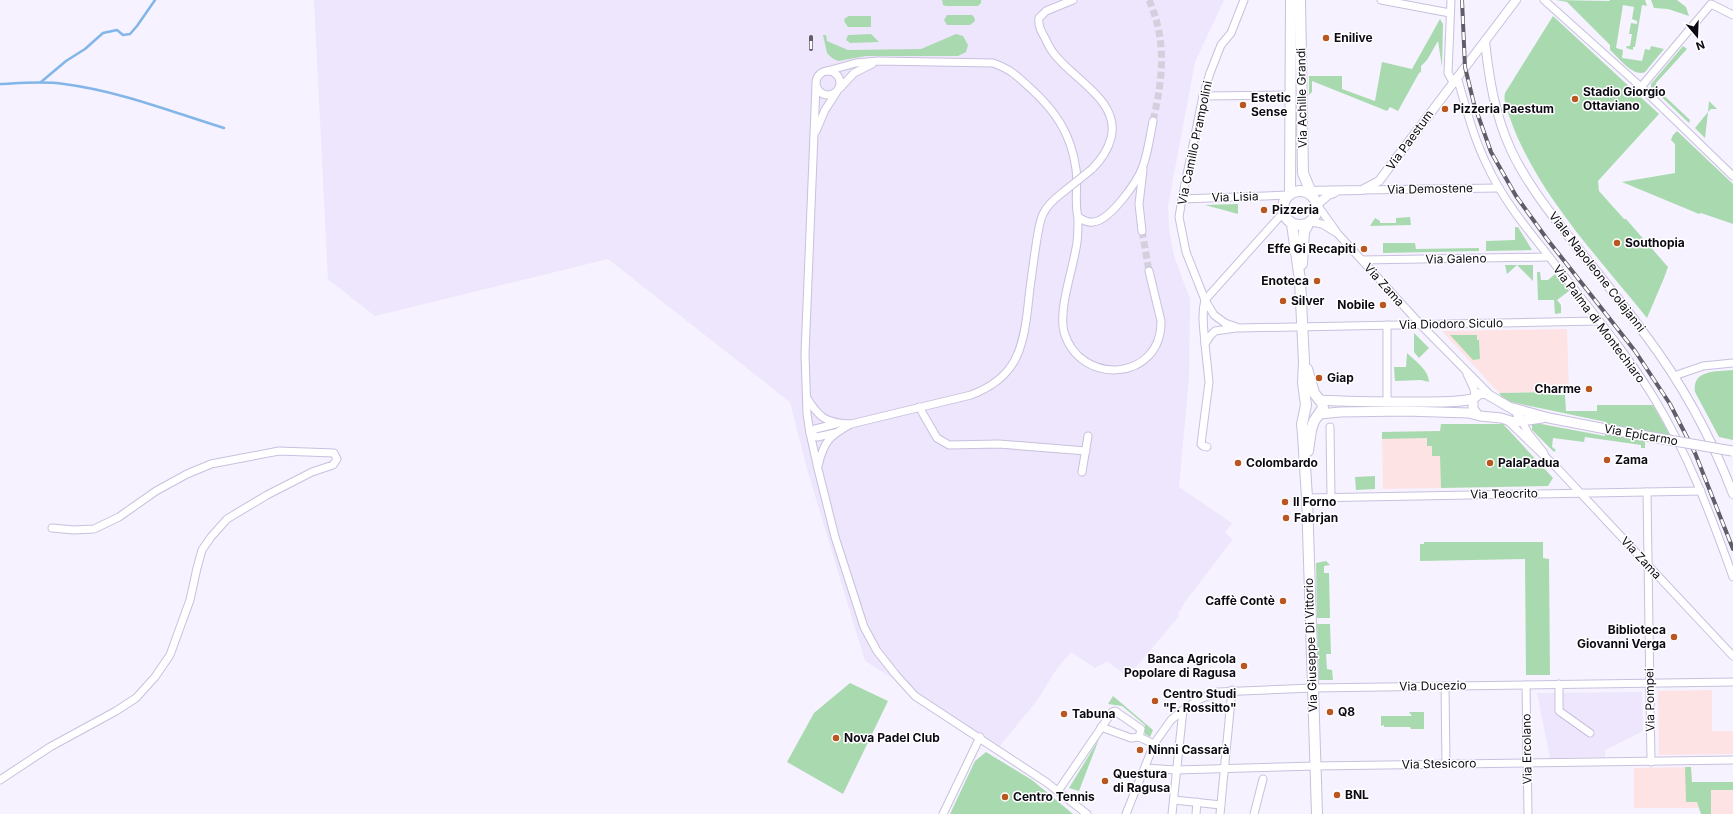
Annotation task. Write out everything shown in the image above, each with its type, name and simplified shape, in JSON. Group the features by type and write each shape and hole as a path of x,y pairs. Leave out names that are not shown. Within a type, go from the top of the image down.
{"main road":[{"name":"Via Achille Grandi","path":"1289,194 1291,0"},
{"name":"Via Achille Grandi","path":"1300,0 1303,173 1308,192"},
{"path":"1300,280 1304,232 1316,215 1318,205 1308,192 1295,191 1289,194 1283,203 1283,214 1292,224 1302,226 1309,223"},
{"path":"1292,224 1300,280 1303,326 1306,406 1302,424 1306,475"},
{"path":"1304,362 1312,387 1319,400 1322,402 1323,408 1311,430 1306,475"},
{"path":"1306,406 1312,399 1340,402 1455,402 1474,398 1482,393 1489,394 1518,412 1518,421"},
{"path":"1474,398 1473,409 1477,414"},
{"path":"1306,406 1310,414 1405,411 1477,414 1480,416 1492,416 1518,421 1533,418 1549,418"},
{"path":"1510,408 1549,418"},
{"name":"Via Epicarmo","path":"1549,418 1733,451"},
{"name":"Via Giuseppe Di Vittorio","path":"1306,475 1317,814"}],"street":[{"path":"810,433 815,429 836,424 851,424 986,390 1007,372 1014,362 1020,351 1024,334 1033,264 1043,211 1049,202 1099,162 1110,142 1113,122 1103,103 1052,51 1039,27 1039,18 1046,11 1073,0"},
{"name":"Via Camillo Prampolini","path":"1244,0 1231,33 1221,46 1210,73 1203,96 1179,217 1186,252 1205,300 1214,315 1225,323 1239,328 1303,326"},
{"path":"1381,0 1450,14"},
{"name":"Via Palma di Montechiaro","path":"1450,0 1448,73 1455,79 1478,146 1499,188 1525,226 1599,321 1654,398 1686,457 1701,491 1733,577"},
{"name":"Via Paestum","path":"1362,190 1372,186 1384,176 1455,79 1516,0"},
{"path":"1544,0 1641,87 1733,176"},
{"path":"1641,87 1711,4 1733,15"},
{"name":"Viale Napoleone Colajanni","path":"1485,41 1489,79 1498,114 1511,150 1546,208 1644,333 1674,376 1709,438 1732,490"},
{"path":"816,85 820,92 824,94 833,94 854,73 878,61"},
{"path":"1087,814 1058,791 980,737 915,696 877,651 864,627 835,536 818,469 810,433 806,396 805,354 817,77 823,72 856,63 878,61 993,63 1009,69 1053,110 1064,128 1073,149 1077,170 1077,242 1064,310 1063,325 1067,340 1085,362 1108,370 1125,370 1144,360 1155,348 1162,330 1162,321 1149,271"},
{"path":"813,143 819,123 838,90 840,82 837,75 831,71 827,71"},
{"path":"1203,96 1290,95"},
{"path":"1142,231 1139,204 1143,168 1153,121"},
{"path":"1078,217 1085,222 1093,222 1109,214 1126,196 1143,168"},
{"name":"Via Demostene","path":"1362,190 1499,188"},
{"path":"1338,234 1318,205 1328,195 1341,190"},
{"path":"1308,192 1362,190"},
{"name":"Via Lisia","path":"1182,198 1289,194"},
{"path":"1208,447 1201,444 1209,382 1203,320 1205,300 1283,214"},
{"path":"1309,223 1322,224 1338,234"},
{"name":"Via Zama","path":"1338,234 1421,325 1489,394"},
{"name":"Via Galeno","path":"1362,260 1549,257"},
{"name":"Via Diodoro Siculo","path":"1303,326 1599,321"},
{"path":"1387,325 1387,402"},
{"path":"1206,344 1210,336 1215,331 1239,328"},
{"path":"1674,376 1703,366 1733,363"},
{"path":"1464,369 1474,389 1474,398"},
{"path":"806,396 816,413 836,424"},
{"path":"919,407 937,438 949,444 999,444 1086,451"},
{"path":"1518,421 1534,448 1549,460"},
{"path":"1518,421 1549,460"},
{"path":"810,433 817,437 836,432 851,424"},
{"path":"1330,427 1332,497"},
{"path":"818,469 822,449 836,432"},
{"path":"1082,472 1088,436"},
{"path":"0,780 50,747 116,711 136,698 155,678 170,655 190,600 202,550 211,537 227,519 267,495 312,472 332,465 337,459 334,453 279,451 218,462 186,474 156,491 119,517 94,529 74,530 52,528"},
{"name":"Via Zama","path":"1549,460 1733,656"},
{"name":"Via Teocrito","path":"1307,498 1701,491"},
{"name":"Via Pompei","path":"1647,492 1651,762"},
{"name":"Via Ducezio","path":"1126,814 1154,744 1171,720 1182,710 1208,694 1232,690 1313,688 1733,682"},
{"path":"1559,684 1559,711 1590,733"},
{"name":"Via Ercolano","path":"1526,685 1528,814"},
{"path":"1445,686 1446,764"},
{"path":"1220,814 1232,690"},
{"path":"1172,814 1182,710"},
{"path":"1058,791 1112,712 1114,711 1141,729 1139,737"},
{"path":"1101,727 1130,738 1139,737 1154,744"},
{"path":"943,814 980,737"},
{"name":"Via Stesicoro","path":"1145,768 1176,770 1315,766 1733,760"},
{"path":"1254,814 1263,779"},
{"path":"1174,800 1221,805"},
{"path":"1196,814 1197,802"}],"shaded area":[{"path":"314,0 1224,0 1195,62 1168,206 1169,229 1174,256 1190,299 1189,378 1179,487 1232,523 1225,533 1233,539 1185,602 1178,614 1179,616 1128,677 1107,661 1095,668 1071,652 1056,670 1038,699 1000,746 865,661 807,469 790,402 608,259 375,316 328,279"},
{"path":"1567,329 1569,391 1499,393 1442,331"},
{"path":"1440,431 1441,488 1383,489 1382,432"},
{"path":"1712,690 1712,731 1733,731 1733,754 1659,755 1658,691"},
{"path":"1642,692 1643,731 1605,750 1605,757 1550,758 1537,693"},
{"path":"1691,767 1692,782 1733,782 1733,814 1701,814 1699,808 1634,808 1634,768"}],"green space":[{"path":"942,0 981,0 981,3 978,6 946,6 943,5"},
{"path":"1556,0 1645,0 1647,6 1642,5 1635,47 1633,47 1633,50 1626,48 1627,46 1630,46 1632,34 1629,34 1631,23 1637,24 1637,21 1632,19 1634,7 1623,5 1616,48 1623,50 1622,58 1642,61 1645,49 1650,50 1651,46 1664,49 1645,72 1641,73 1631,70 1610,50 1610,45 1567,2"},
{"path":"1651,0 1677,0 1686,7 1689,16 1668,9 1654,8"},
{"path":"947,15 972,15 975,21 970,25 947,25 944,20"},
{"path":"849,16 871,16 871,27 848,27 844,21 845,18"},
{"path":"1553,16 1659,114 1598,181 1599,191 1668,267 1647,318 1590,249 1553,200 1537,175 1523,148 1506,107 1505,93"},
{"path":"1440,19 1443,24 1442,67 1438,41 1427,60 1421,66 1421,72 1419,73 1398,111 1390,107 1387,111 1312,81 1312,92 1309,95 1309,76 1342,76 1342,89 1375,101 1382,62 1412,69"},
{"path":"871,34 879,42 850,43 846,40 848,35"},
{"path":"956,34 963,36 968,45 966,52 958,56 866,56 838,61 827,53 823,35 826,35 827,41 848,50 921,49"},
{"path":"1683,46 1687,49 1656,83 1656,88 1690,120 1689,123 1651,87 1651,84"},
{"path":"1709,101 1717,109 1711,109 1708,112"},
{"path":"1708,112 1705,138 1695,128"},
{"path":"1677,131 1733,184 1733,224 1701,213 1699,214 1622,182 1675,173 1675,144 1671,140"},
{"path":"1238,204 1238,214 1205,205"},
{"path":"1410,217 1411,225 1370,226 1375,218 1380,221 1380,223 1396,223 1396,218"},
{"path":"1515,227 1518,227 1532,250 1486,251 1486,241 1515,240"},
{"path":"1383,243 1415,243 1416,249 1479,248 1479,251 1383,253"},
{"path":"1505,265 1517,265 1507,274"},
{"path":"1517,265 1533,265 1533,281"},
{"path":"1537,272 1540,272 1541,280 1548,280 1555,274 1569,291 1557,300 1561,305 1561,313 1555,314 1554,300 1538,300"},
{"path":"1414,333 1429,348 1419,358 1414,352"},
{"path":"1450,335 1477,335 1477,340 1479,340 1480,359 1473,360"},
{"path":"1407,353 1424,370 1427,374 1429,382 1421,380 1395,381 1394,367 1406,367"},
{"path":"1733,370 1733,440 1719,437 1695,392 1695,385 1697,379 1706,373"},
{"path":"1551,392 1551,395 1565,395 1566,411 1597,411 1597,405 1653,405 1675,444 1645,439 1645,448 1641,448 1641,445 1585,437 1584,442 1553,438 1552,447 1556,450 1554,452 1532,430 1532,424 1536,423 1605,436 1606,422 1511,402 1503,398 1499,393"},
{"name":"PalaPadua","path":"1441,424 1503,424 1553,478 1548,486 1441,488 1440,456 1432,456 1432,446 1427,446 1427,438 1382,439 1382,432 1440,431"},
{"path":"1375,476 1375,489 1356,490 1355,477"},
{"path":"1424,542 1543,542 1543,558 1549,559 1550,675 1526,675 1525,559 1420,561 1420,544 1424,544"},
{"path":"1326,561 1330,565 1324,566 1324,573 1329,573 1330,618 1317,618 1316,563"},
{"path":"1317,624 1330,624 1331,654 1326,654 1327,669 1332,670 1333,680 1319,680"},
{"name":"Nova Padel Club","path":"850,683 888,701 843,794 787,762 814,713"},
{"path":"1113,696 1153,730 1150,737 1145,734 1145,725 1122,706 1108,704"},
{"path":"1409,712 1424,712 1424,729 1411,729 1410,727 1384,727 1384,725 1381,726 1381,716 1412,716"},
{"path":"1099,739 1079,791 1069,788"},
{"name":"Centro Tennis","path":"986,752 1032,780 1073,814 950,814 975,761"},
{"path":"1685,767 1691,767 1692,782 1733,782 1733,790 1711,790 1711,814 1701,814 1697,802 1686,802"}],"waterway":[{"path":"41,82 66,61 85,49 103,33 117,30 123,35 130,34 155,0"},
{"path":"0,84 32,82 85,87 125,97 224,128"}],"tunnel":[{"path":"1149,0 1159,30 1162,60 1159,90 1153,121"},
{"path":"1142,231 1149,271"}],"railway":[{"path":"1462,0 1465,67 1474,104 1491,152 1516,196 1547,239 1635,351 1670,404 1695,453 1733,549"},
{"path":"811,37 811,49"}],"place":[{"name":"Enilive","path":"1326,38"},
{"name":"Stadio Giorgio Ottaviano","path":"1575,99"},
{"name":"Estetic Sense","path":"1243,105"},
{"name":"Pizzeria Paestum","path":"1445,109"},
{"name":"Pizzeria","path":"1264,210"},
{"name":"Southopia","path":"1617,243"},
{"name":"Effe Gi Recapiti","path":"1364,249"},
{"name":"Enoteca","path":"1317,281"},
{"name":"Silver","path":"1283,301"},
{"name":"Nobile","path":"1383,305"},
{"name":"Giap","path":"1319,378"},
{"name":"Charme","path":"1589,389"},
{"name":"Zama","path":"1607,460"},
{"name":"Colombardo","path":"1238,463"},
{"name":"PalaPadua","path":"1490,463"},
{"name":"Il Forno","path":"1285,502"},
{"name":"Fabrjan","path":"1286,518"},
{"name":"Caffè Contè","path":"1283,601"},
{"name":"Biblioteca Giovanni Verga","path":"1674,637"},
{"name":"Banca Agricola Popolare di Ragusa","path":"1244,666"},
{"name":"Centro Studi \"F. Rossitto\"","path":"1155,701"},
{"name":"Q8","path":"1330,712"},
{"name":"Tabuna","path":"1064,714"},
{"name":"Nova Padel Club","path":"836,738"},
{"name":"Ninni Cassarà","path":"1140,750"},
{"name":"Questura di Ragusa","path":"1105,781"},
{"name":"BNL","path":"1337,795"},
{"name":"Centro Tennis","path":"1005,797"}]}
